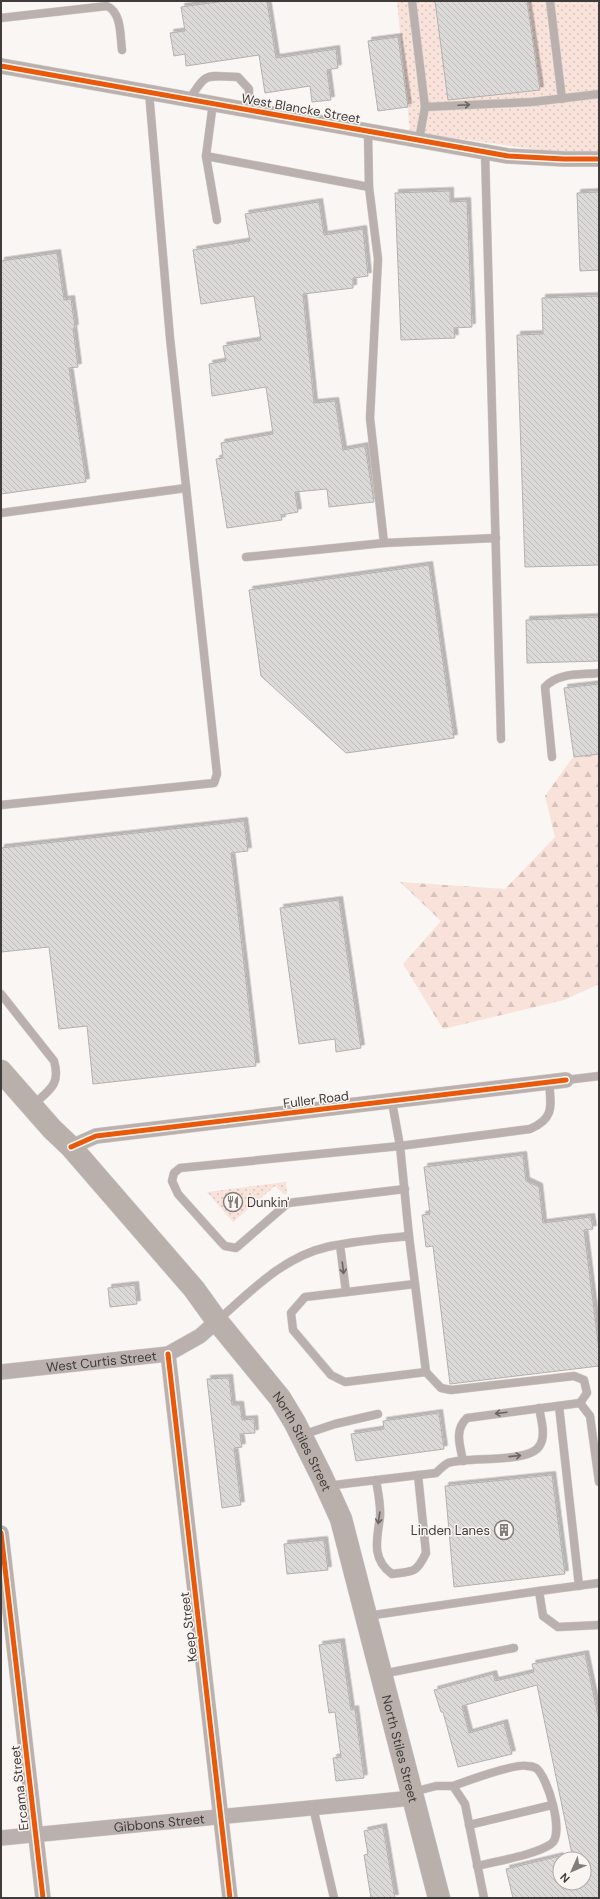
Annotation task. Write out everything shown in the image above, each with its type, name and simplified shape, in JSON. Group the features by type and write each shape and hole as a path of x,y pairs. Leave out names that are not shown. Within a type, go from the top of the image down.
{"main road":[{"name":"North Stiles Street","path":"1,1071 71,1147 194,1289 217,1321 280,1398 301,1435 341,1519 439,1898"}],"street":[{"name":"West Blancke Street","path":"1,66 516,157 599,159"},
{"name":"Fuller Road","path":"71,1147 96,1136 392,1102 566,1080"},
{"name":"West Curtis Street","path":"1,1372 168,1354 200,1336 217,1321"},
{"name":"Keep Street","path":"168,1354 230,1898"},
{"name":"Ercama Street","path":"1,1533 43,1898"},
{"name":"Gibbons Street","path":"1,1838 412,1796"}],"lane":[{"path":"412,1 425,107 419,140"},
{"path":"550,1 562,99"},
{"path":"1,18 107,6 113,9 117,14 122,50"},
{"path":"190,99 200,81 208,76 238,77 249,89 249,110"},
{"path":"1,805 214,783 217,774 170,338 149,92"},
{"path":"425,107 532,102 599,94"},
{"path":"213,103 206,156 217,220"},
{"path":"368,131 369,187 378,259 370,418 384,543"},
{"path":"485,152 501,739"},
{"path":"206,156 369,187"},
{"path":"1,512 186,488"},
{"path":"246,557 384,543 496,538"},
{"path":"552,757 545,687 555,679 561,677 599,673"},
{"path":"1,994 54,1061 57,1073 53,1086 32,1106"},
{"path":"566,1080 599,1076"},
{"path":"405,1189 288,1203 236,1248 231,1248 221,1242 178,1194 172,1181 174,1173 180,1168 400,1146 530,1129 539,1125 548,1118 552,1109 549,1082"},
{"path":"392,1102 400,1146 409,1236 426,1372 441,1388 451,1390 574,1376 584,1380 587,1393 580,1403 467,1418 460,1424 458,1433 463,1461"},
{"path":"217,1321 268,1277 305,1254 340,1245 409,1236"},
{"path":"340,1245 346,1292"},
{"path":"415,1284 305,1297 291,1313 293,1330 331,1375 345,1382 426,1372"},
{"path":"580,1403 590,1416 599,1482"},
{"path":"559,1406 579,1586"},
{"path":"326,1486 436,1473 448,1464 463,1461 522,1456 534,1452 540,1445 543,1435 539,1408"},
{"path":"301,1435 336,1424 378,1414"},
{"path":"376,1480 380,1516 376,1531 377,1553 384,1568 392,1574 416,1570 426,1553 418,1475"},
{"path":"366,1616 599,1583"},
{"path":"539,1591 543,1616 558,1628 599,1625"},
{"path":"381,1674 514,1648"},
{"path":"412,1796 436,1786 453,1786 524,1765 536,1768 546,1782 557,1827 556,1840 551,1844 525,1854 478,1866"},
{"path":"453,1786 465,1804 484,1898"},
{"path":"469,1824 552,1805"},
{"path":"313,1807 334,1898"}],"green space":[{"path":"397,1 599,1 599,158 410,132"},
{"path":"599,754 599,984 564,1000 443,1029 403,964 441,921 400,882 505,889 555,837 545,796 573,757"},
{"path":"286,1182 287,1193 285,1195 275,1186 233,1222 207,1192"}],"building":[{"path":"225,1 267,1 276,58 336,49 338,68 327,70 331,100 312,102 310,86 265,93 259,55 186,66 185,54 174,56 170,33 185,31 181,7"},
{"path":"435,1 527,1 540,90 448,100"},
{"path":"398,37 408,107 378,111 368,41"},
{"path":"450,191 450,202 467,201 472,327 454,328 455,338 401,340 395,193"},
{"path":"599,192 599,270 580,271 577,193"},
{"path":"319,202 324,235 363,229 368,276 353,278 353,288 303,294 314,403 335,401 343,450 365,446 374,502 329,507 327,489 295,492 298,512 281,515 282,520 227,528 216,459 223,458 221,443 273,434 266,387 212,396 209,364 226,361 223,346 261,340 254,296 201,304 193,250 250,241 245,214"},
{"path":"57,253 64,300 71,299 75,328 73,328 78,367 69,368 86,482 1,494 1,261"},
{"path":"599,296 599,565 525,567 517,335 543,334 542,298"},
{"path":"429,565 454,738 346,753 261,676 249,590"},
{"path":"599,617 599,661 527,663 526,620"},
{"path":"599,684 599,754 574,757 564,688"},
{"path":"244,821 248,851 231,853 256,1066 93,1084 87,1026 59,1029 49,947 1,952 1,848"},
{"path":"339,900 361,1048 336,1052 335,1039 299,1044 280,908"},
{"path":"523,1155 526,1181 539,1187 543,1223 591,1217 593,1229 584,1230 599,1350 599,1366 450,1384 433,1246 426,1247 422,1215 430,1214 424,1167"},
{"path":"135,1285 137,1304 110,1307 108,1288"},
{"path":"229,1378 232,1405 240,1405 242,1420 254,1419 255,1433 240,1434 242,1447 234,1448 241,1505 222,1508 207,1379"},
{"path":"439,1413 444,1449 356,1461 351,1434 384,1429 383,1421"},
{"name":"Linden Lanes","path":"552,1475 565,1574 454,1587 445,1486"},
{"path":"324,1540 328,1570 287,1574 284,1544"},
{"path":"341,1642 351,1710 355,1709 364,1778 336,1781 333,1758 341,1757 335,1712 329,1713 319,1645"},
{"path":"585,1654 599,1721 599,1898 513,1898 506,1869 552,1858 552,1891 592,1891 592,1851 571,1851 537,1685 462,1706 469,1733 504,1723 512,1754 458,1767 443,1712 441,1712 434,1690 493,1674 495,1681 534,1672 532,1664"},
{"path":"383,1827 395,1898 371,1898 364,1855 368,1854 364,1831"}],"cycle path":[{"path":"1,66 508,156 599,159"},
{"path":"71,1147 96,1136 566,1080"},
{"path":"168,1354 230,1898"},
{"path":"1,1533 43,1898"}],"place":[{"name":"Dunkin'","path":"233,1202"},
{"name":"Linden Lanes","path":"504,1530"}]}
